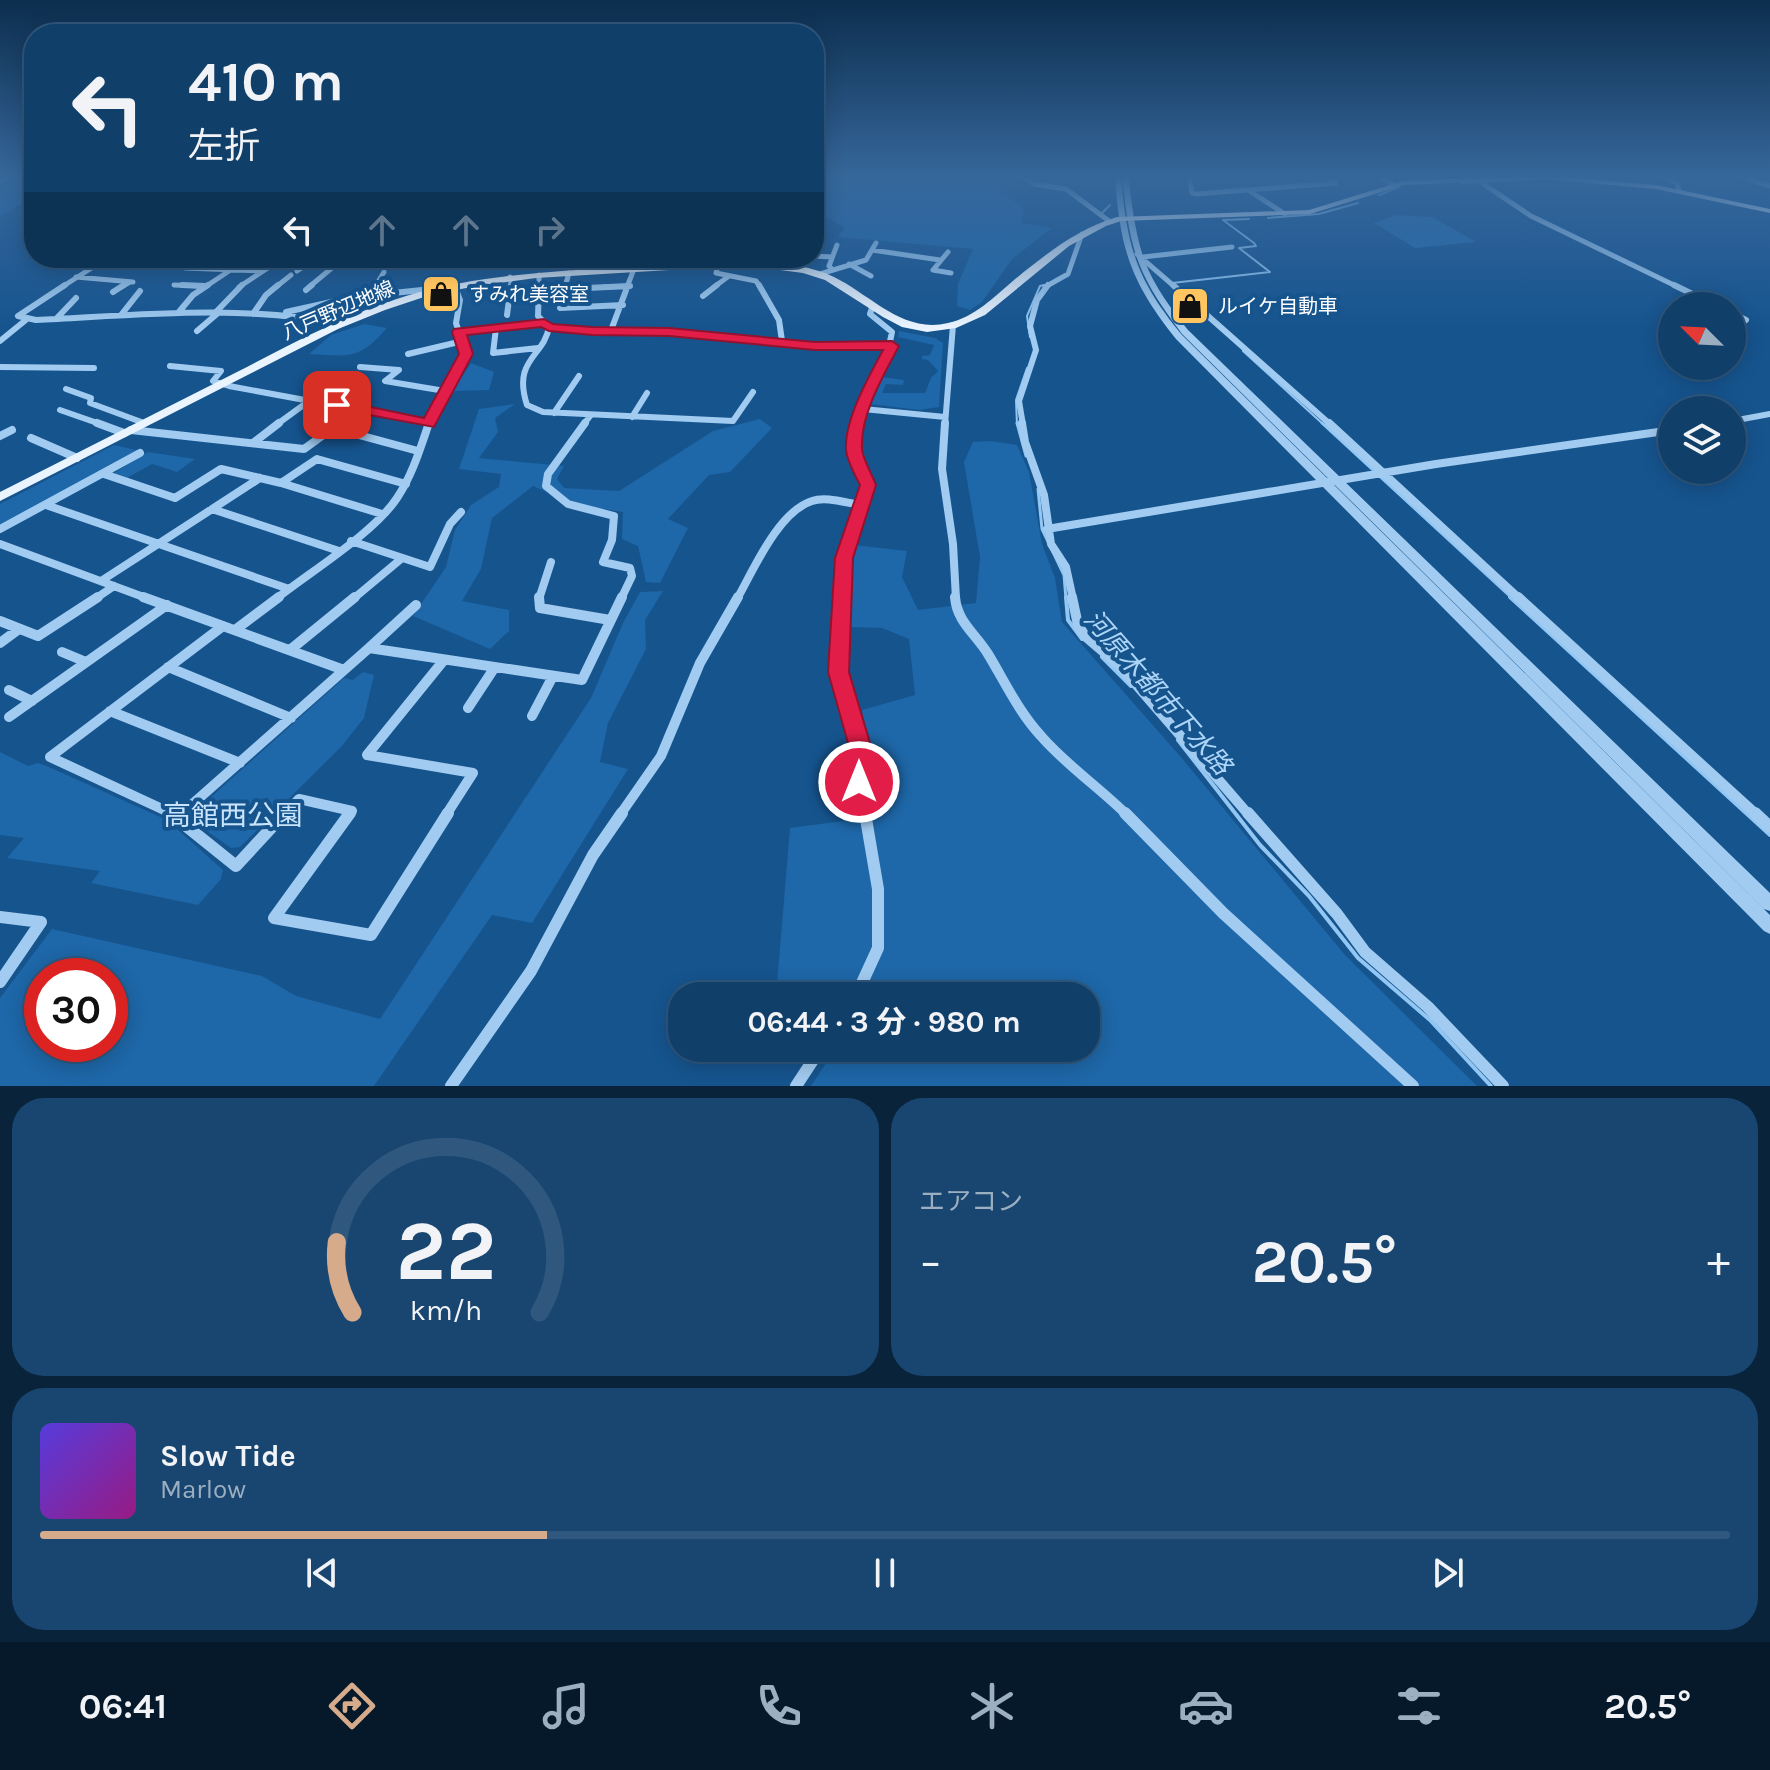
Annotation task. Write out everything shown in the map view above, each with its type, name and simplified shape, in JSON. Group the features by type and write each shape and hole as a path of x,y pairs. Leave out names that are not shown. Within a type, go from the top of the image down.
{"main road":[{"name":"八戸野辺地線","path":"791,268 820,274 872,308 903,323 929,327 953,325 981,313 1082,234 1101,227"},
{"name":"八戸野辺地線","path":"0,497 341,324 430,292 510,277 652,268"}],"street":[{"path":"1122,227 1135,275 1163,318 1770,904"},
{"path":"1124,227 1140,255 1146,277 1185,332 1770,926"},
{"path":"1553,227 1688,292"},
{"path":"1082,234 1071,270 1064,279 1045,287 1034,308 1030,326 1036,350 1019,401 1025,442 1044,495 1047,529 1051,544 1066,567 1073,611 1086,637 1120,666 1156,705 1283,856 1337,914 1365,952 1428,1007 1503,1086"},
{"path":"832,269 829,266 837,245"},
{"path":"820,274 866,260 874,247 940,260"},
{"path":"1140,255 1232,247"},
{"path":"948,252 933,270 951,273"},
{"path":"895,266 905,255"},
{"path":"1140,255 1384,473 1770,827"},
{"path":"824,257 832,257"},
{"path":"849,264 871,276"},
{"path":"90,268 19,313 21,318 178,313 277,314 341,324"},
{"path":"185,268 262,271"},
{"path":"197,331 217,313 229,295 267,268"},
{"path":"253,314 266,295 301,268"},
{"path":"306,290 332,268"},
{"path":"580,268 565,289 560,308 623,305"},
{"path":"717,268 716,273 756,281 779,320 782,341"},
{"path":"178,313 205,286 232,269"},
{"path":"610,333 634,269"},
{"path":"370,295 384,272"},
{"path":"539,275 538,316 546,325 547,340 530,356 525,376 524,398 533,409 554,413 733,421 753,392"},
{"path":"703,296 729,276"},
{"path":"75,277 132,282 113,292"},
{"path":"507,315 512,290 510,277"},
{"path":"174,285 205,286"},
{"path":"565,289 630,286"},
{"path":"235,630 351,541 382,514 406,484 429,423 466,354 456,323 460,300 455,287"},
{"path":"121,315 140,291"},
{"path":"277,314 370,295 430,292"},
{"path":"55,319 76,298"},
{"path":"862,982 878,948 878,889 859,782 861,750 839,672 844,558 868,485 854,450 863,409 892,346 892,332 870,314 872,308"},
{"path":"0,341 27,319"},
{"path":"459,332 546,325 610,333 669,332 815,346 892,346"},
{"path":"953,325 942,469 953,544 956,609 987,652 1009,695 1042,738 1109,797 1223,913 1413,1086"},
{"path":"496,328 493,353 538,348"},
{"path":"408,354 463,341"},
{"path":"170,366 221,371 213,381 221,384 429,423"},
{"path":"0,367 94,368"},
{"path":"360,367 399,370 385,381 445,391"},
{"path":"554,413 579,376"},
{"path":"66,389 91,398 90,403 144,423"},
{"path":"632,417 647,393"},
{"path":"252,444 309,401"},
{"path":"863,409 945,417"},
{"path":"60,410 128,432 304,449 333,428 418,451"},
{"path":"1746,418 1770,414"},
{"path":"369,648 582,680 632,576 630,568 603,562 612,540 614,516 567,505 552,496 546,486 548,474 591,415"},
{"path":"0,436 12,430"},
{"path":"1047,529 1384,473 1658,432"},
{"path":"31,438 77,458"},
{"path":"0,529 140,453"},
{"path":"281,483 317,459 406,484"},
{"path":"104,474 175,498 221,469 281,483 382,514"},
{"path":"101,581 260,478"},
{"path":"451,1086 531,971 593,855 661,756 700,663 774,534 810,501 825,499 861,505"},
{"path":"46,505 289,589"},
{"path":"212,509 339,551"},
{"path":"351,541 430,567 450,524 461,512"},
{"path":"0,544 344,670"},
{"path":"290,650 401,559"},
{"path":"551,562 539,598 540,608 610,620"},
{"path":"0,621 38,636 114,586"},
{"path":"9,717 167,605"},
{"path":"178,817 416,605"},
{"path":"223,626 50,757 178,817 236,866 299,799 352,811 274,918 371,935 473,773 367,755 444,660"},
{"path":"0,643 19,629"},
{"path":"62,652 86,662"},
{"path":"168,667 291,718"},
{"path":"468,708 495,667"},
{"path":"532,716 553,676"},
{"path":"9,690 32,701"},
{"path":"110,711 240,763"},
{"path":"0,917 41,922 0,982"},
{"path":"796,1086 812,1062"}],"green space":[{"path":"843,227 1052,228 1012,259 982,302 970,310 957,306 958,284 973,249 838,237 845,228"},
{"path":"364,324 387,328 368,346 352,354 309,354 331,335"},
{"path":"899,331 935,338 943,343 939,407 919,410 870,404 882,377 904,380 903,385 886,384 882,393 925,393 931,378 938,371 928,360 922,359 922,356 930,355 934,345 898,337"},
{"path":"471,363 494,372 489,390 453,391"},
{"path":"515,404 495,418 498,432 479,458 564,466 557,479 564,488 619,491 713,431 760,419 772,428 730,472 709,475 668,519 688,528 660,583 646,582 638,546 622,539 623,512 576,505 533,486 492,518 481,569 462,601 509,610 509,631 490,649 413,616 446,567 455,530 471,505 499,487 501,474 459,469 479,409"},
{"path":"973,442 1017,445 1029,472 1042,544 1055,578 1062,622 1180,756 1345,955 1477,1086 811,1086 827,1062 1100,1062 1100,982 777,982 790,828 881,816 862,710 915,695 909,639 882,628 849,627 850,562 854,545 907,551 902,577 918,610 976,603 980,557 964,462"},
{"path":"114,445 141,451 0,527 0,504"},
{"path":"148,452 195,459 177,472 152,464 127,478 114,473"},
{"path":"663,591 645,620 646,649 608,723 600,762 628,769 532,923 492,915 374,1086 0,1086 0,998 24,966 24,1062 128,1062 128,958 30,958 52,929 262,976 296,996 380,1019 591,698 623,623 640,592"},
{"name":"高館西公園","path":"363,672 374,675 364,718 342,746 240,847 231,848 190,819 344,678 353,680"},
{"path":"0,752 28,766 38,763 49,767 167,820 223,870 221,879 198,905 91,883 100,871 7,858 24,838 0,835"}],"building":[{"path":"1380,227 1449,227 1476,242 1415,248"}],"waterway":[{"path":"1172,283 1270,272 1239,248 1256,246 1232,227"},
{"name":"河原木都市下水路","path":"1030,337 1027,316 1040,286 1044,285"},
{"path":"1243,351 1324,425"},
{"name":"河原木都市下水路","path":"1017,425 1016,400 1027,368"},
{"name":"河原木都市下水路","path":"1017,423 1026,456"},
{"path":"1322,423 1513,599"},
{"name":"河原木都市下水路","path":"1038,489 1042,529 1064,575 1066,599"},
{"name":"河原木都市下水路","path":"1066,597 1068,620 1082,639"},
{"path":"1510,597 1770,835"},
{"name":"河原木都市下水路","path":"1102,657 1131,686"},
{"name":"河原木都市下水路","path":"1178,740 1260,845 1309,896 1358,958 1430,1020 1491,1086"}],"place":[{"name":"すみれ美容室","path":"441,294"},
{"name":"ルイケ自動車","path":"1190,306"}],"route":[{"path":"337,405 429,423 466,354 459,332 544,323 549,327 610,333 669,332 815,346 892,346 870,389 855,439 857,461 868,485 844,558 839,672 861,750 859,782"}]}
